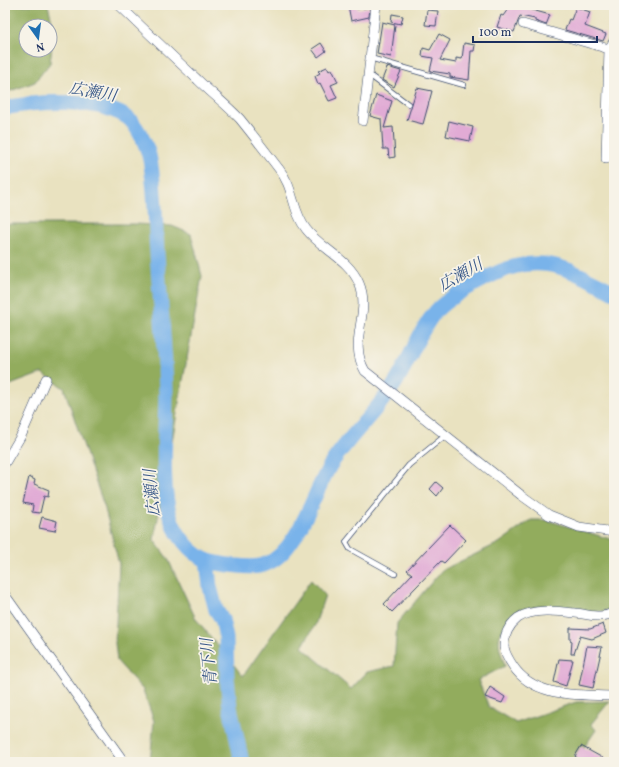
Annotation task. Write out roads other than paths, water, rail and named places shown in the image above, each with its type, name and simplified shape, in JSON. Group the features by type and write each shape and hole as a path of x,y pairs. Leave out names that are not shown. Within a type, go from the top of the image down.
{"street":[{"path":"119,5 239,118 281,170 290,189 298,216 306,230 333,253 354,274 359,283 363,299 363,310 357,344 358,354 365,371 549,515 579,527 614,532"},
{"path":"363,121 376,5"},
{"path":"523,24 612,45 606,159"},
{"path":"5,463 22,434 46,379"},
{"path":"5,595 124,762"},
{"path":"614,612 609,615 597,617 575,613 539,611 525,614 517,619 508,628 504,638 504,650 516,670 535,686 551,692 614,696"}],"lane":[{"path":"370,58 464,84"},
{"path":"368,74 408,104"},
{"path":"395,574 350,549 346,542 409,465 446,435"}],"waterway":[{"name":"広瀬川","path":"5,108 49,103 98,106 112,110 129,119 137,129 144,142 149,155 152,172 164,340 166,392 164,457 168,506 171,519 180,537 193,552 212,562 225,565 252,567 260,566 277,557 287,547 296,535 324,476 338,453 389,393 430,319 436,311 450,299 499,272 517,266 533,264 548,264 563,268 614,292"},
{"name":"青下川","path":"207,560 210,587 216,610 222,619 226,638 227,678 230,707 242,762"}]}
